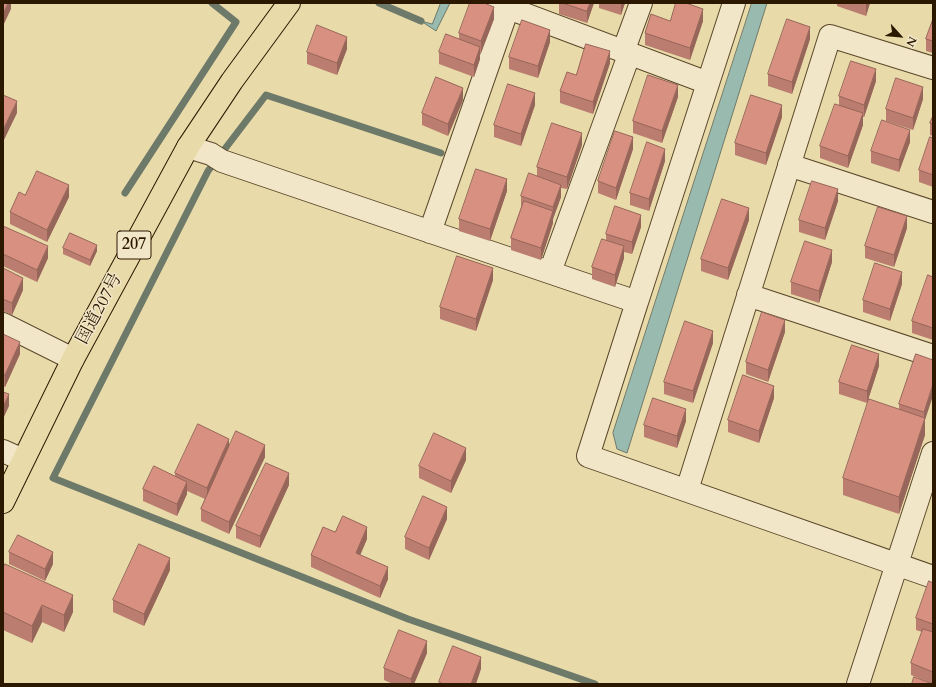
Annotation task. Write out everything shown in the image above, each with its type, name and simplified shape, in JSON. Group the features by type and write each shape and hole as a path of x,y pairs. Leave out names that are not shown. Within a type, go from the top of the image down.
{"highway":[{"name":"国道207号","path":"3,502 73,359 188,147 232,81 289,3"}],"street":[{"path":"550,272 626,53 641,3"},
{"path":"734,3 588,456 933,577"},
{"path":"430,232 502,5 543,11 626,53 708,83"},
{"path":"687,490 830,36 933,68"},
{"path":"188,147 430,232 637,302"},
{"path":"789,165 933,212"},
{"path":"748,295 933,356"},
{"path":"3,324 73,359"},
{"path":"3,451 23,460"},
{"path":"858,684 933,454"}],"water":[{"path":"441,3 450,3 436,31 421,21 432,24"},
{"path":"752,3 767,3 627,453 617,449 613,433"}],"building":[{"path":"3,3 8,3 3,14"},
{"path":"470,3 484,3 494,7 481,41 459,33"},
{"path":"563,3 590,3 587,11"},
{"path":"676,3 686,3 703,9 690,48 645,33 651,14 670,21"},
{"path":"787,19 810,27 792,82 768,74"},
{"path":"933,19 933,41 926,39"},
{"path":"522,20 550,30 538,66 509,57"},
{"path":"317,25 347,37 337,63 307,52"},
{"path":"446,34 480,47 474,65 439,52"},
{"path":"586,44 610,51 593,102 560,91 567,72 576,75"},
{"path":"851,61 876,69 864,105 839,96"},
{"path":"648,75 678,85 662,131 633,121"},
{"path":"436,77 463,88 448,124 422,113"},
{"path":"896,78 923,87 913,118 886,109"},
{"path":"508,84 535,93 521,134 494,125"},
{"path":"3,95 17,101 3,130"},
{"path":"751,95 782,105 766,153 735,143"},
{"path":"835,104 863,113 848,156 820,146"},
{"path":"933,116 933,124 930,123"},
{"path":"882,120 910,130 899,160 871,151"},
{"path":"552,123 582,133 567,177 537,167"},
{"path":"615,131 633,137 616,188 598,181"},
{"path":"930,137 933,138 933,175 919,170"},
{"path":"647,142 665,149 649,199 630,193"},
{"path":"476,169 507,179 490,229 459,219"},
{"path":"37,171 69,185 47,230 10,212 19,192 25,195"},
{"path":"529,173 561,185 553,207 521,196"},
{"path":"812,181 838,189 825,228 799,220"},
{"path":"722,199 749,208 728,268 701,259"},
{"path":"524,201 553,211 541,248 511,238"},
{"path":"615,206 641,215 632,242 606,234"},
{"path":"878,207 907,216 894,255 865,246"},
{"path":"3,226 48,246 37,270 3,254"},
{"path":"70,233 97,245 90,260 63,248"},
{"path":"602,239 624,246 615,275 592,267"},
{"path":"805,241 832,250 819,291 791,282"},
{"path":"457,256 493,268 476,319 440,307"},
{"path":"875,263 902,272 890,309 863,300"},
{"path":"3,268 23,278 12,303 3,299"},
{"path":"928,275 933,277 933,328 912,321"},
{"path":"762,312 785,320 768,370 746,362"},
{"path":"685,321 713,331 693,391 664,382"},
{"path":"3,334 20,342 5,375 3,374"},
{"path":"852,345 879,354 867,391 839,382"},
{"path":"916,354 933,360 933,384 924,412 899,404"},
{"path":"743,375 774,386 759,431 728,420"},
{"path":"3,392 9,394 3,407"},
{"path":"653,398 686,409 677,436 644,425"},
{"path":"869,399 925,418 899,497 843,478"},
{"path":"198,424 229,439 207,488 175,473"},
{"path":"236,431 265,445 229,522 201,509"},
{"path":"434,433 466,448 451,481 419,466"},
{"path":"266,463 289,473 260,536 236,526"},
{"path":"154,466 187,482 177,504 143,489"},
{"path":"423,496 447,507 429,548 405,537"},
{"path":"343,516 367,527 356,553 388,567 380,586 311,555 323,527 335,532"},
{"path":"18,535 53,552 45,569 9,552"},
{"path":"139,544 170,558 144,614 113,600"},
{"path":"5,564 73,595 64,615 42,605 32,626 3,612 3,569"},
{"path":"929,581 933,583 933,624 916,618"},
{"path":"923,629 933,632 933,672 911,663"},
{"path":"399,630 427,641 411,679 384,668"},
{"path":"453,646 481,657 471,684 443,684 439,682"},
{"path":"914,677 933,684 912,684"}],"waterway":[{"path":"125,193 236,22 212,3"},
{"path":"379,3 421,21"},
{"path":"441,153 266,95 208,171 53,478 408,619 595,684"}]}
